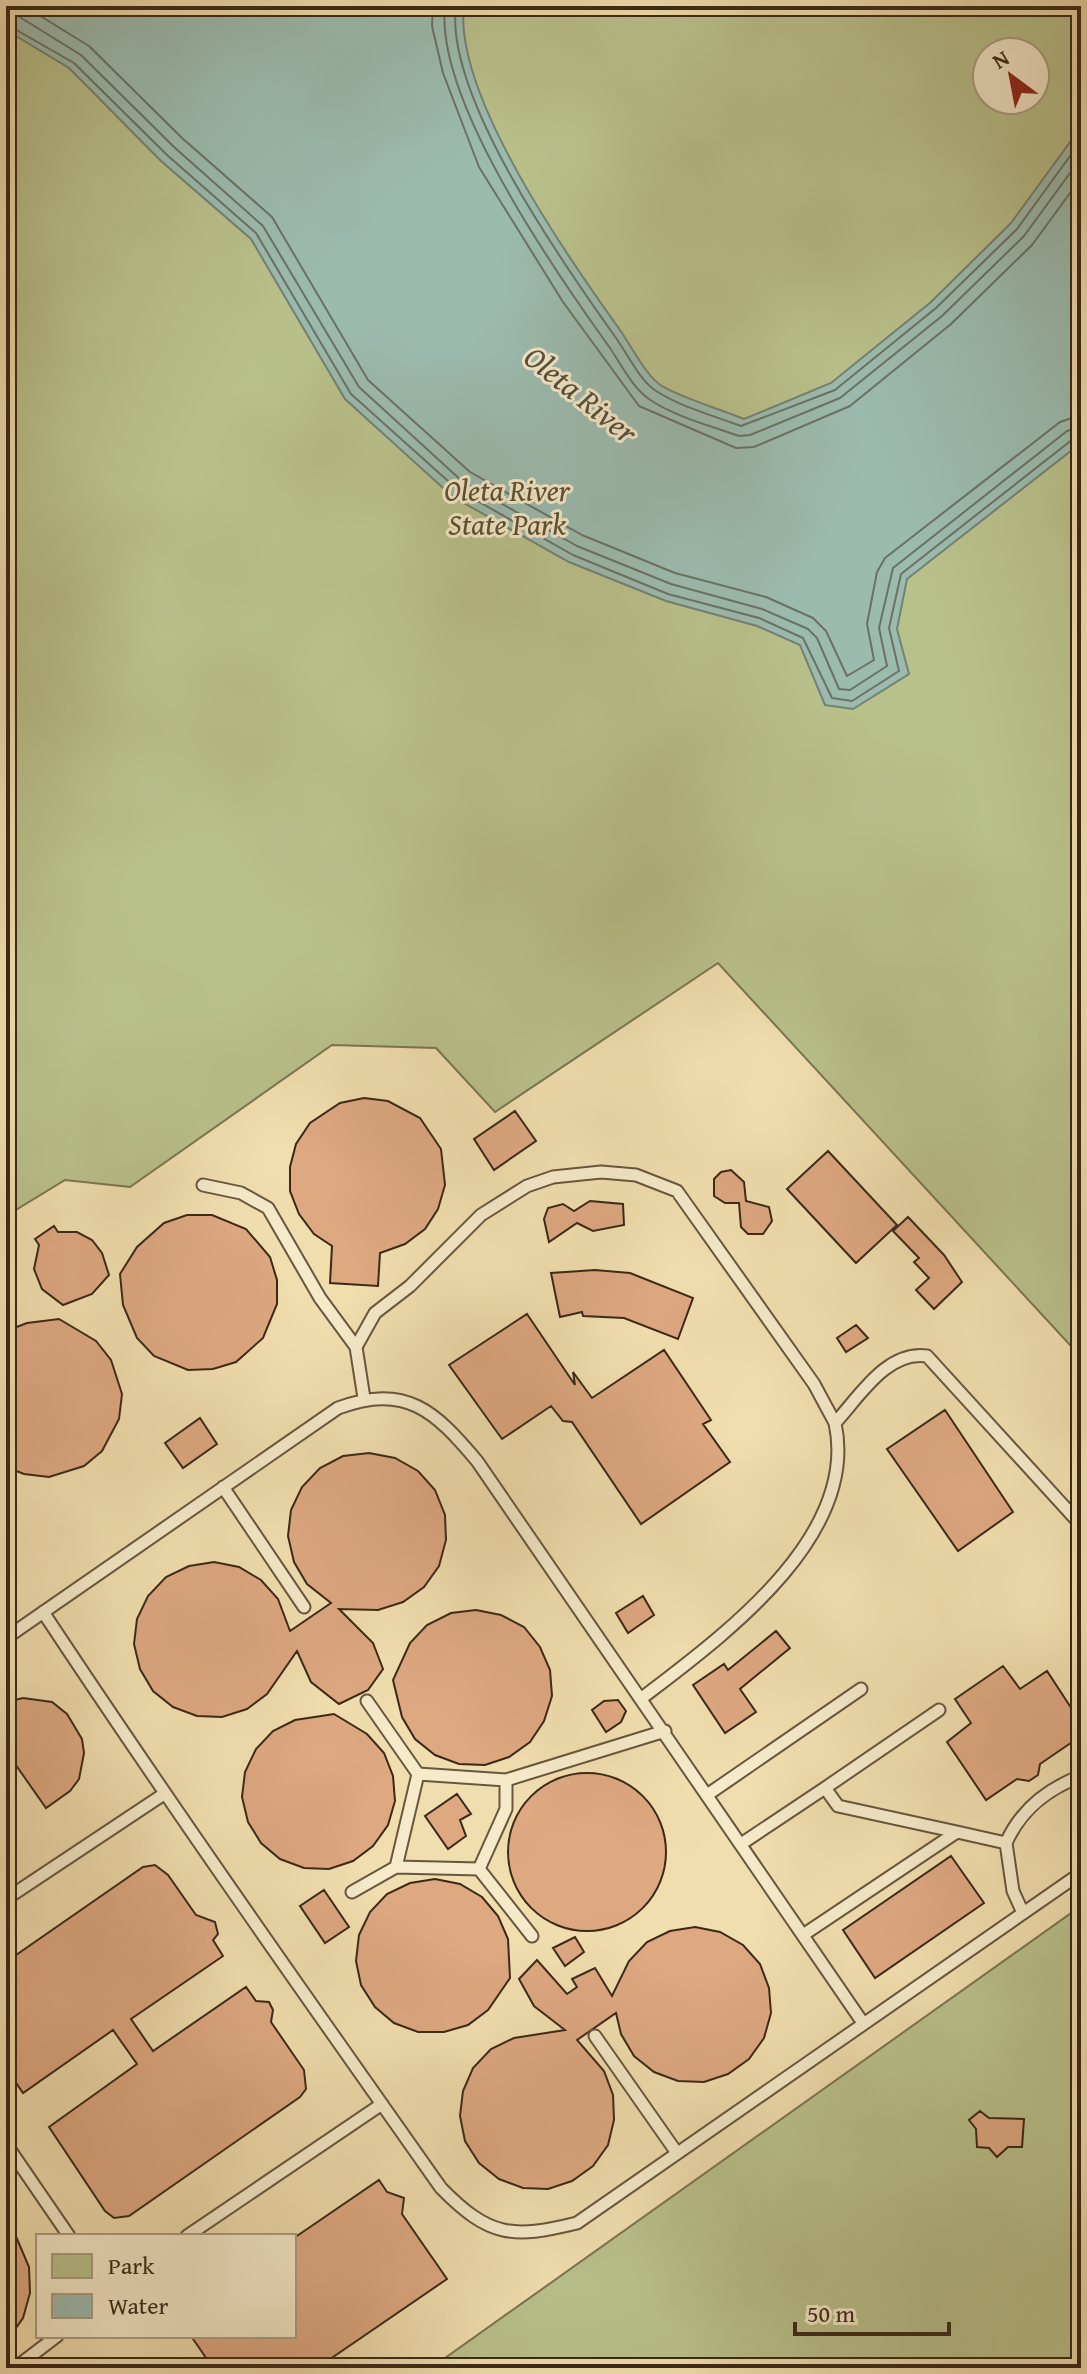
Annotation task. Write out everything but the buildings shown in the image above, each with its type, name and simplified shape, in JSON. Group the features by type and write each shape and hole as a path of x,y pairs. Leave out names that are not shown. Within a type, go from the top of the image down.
{"lane":[{"path":"356,1347 375,1313 410,1286 481,1215 527,1186 578,1173 636,1175 677,1191 814,1384 835,1423 839,1445 831,1490 793,1561 748,1613 642,1698"},
{"path":"203,1185 241,1193 268,1208 320,1298 356,1347 364,1398"},
{"path":"835,1423 890,1363 914,1354 927,1356 1081,1525"},
{"path":"6,1638 327,1415 364,1398 381,1397 429,1410 451,1429 477,1461 863,2023"},
{"path":"223,1487 304,1607"},
{"path":"43,1612 164,1794 441,2188 469,2217 502,2231 536,2233 577,2223 1081,1873"},
{"path":"707,1795 861,1689"},
{"path":"367,1701 418,1774 396,1867"},
{"path":"741,1844 939,1710"},
{"path":"418,1774 506,1780 665,1731"},
{"path":"1023,1913 1013,1891 1006,1843 1030,1806 1081,1776"},
{"path":"479,1869 506,1809 506,1780"},
{"path":"825,1788 838,1806 1006,1843"},
{"path":"6,1899 164,1794"},
{"path":"803,1935 957,1832"},
{"path":"352,1892 396,1867 479,1869"},
{"path":"479,1869 532,1936"},
{"path":"595,2036 677,2153"},
{"path":"190,2234 382,2104"},
{"path":"6,2144 68,2234"},
{"path":"15,2368 54,2338"}],"green space":[{"name":"Oleta River State Park","path":"6,6 1081,6 1081,1357 718,963 495,1112 436,1048 332,1045 130,1187 65,1180 6,1216"},
{"path":"1081,1906 1081,2368 431,2368"}],"water":[{"name":"Oleta River","path":"6,6 464,6 465,42 477,84 495,128 545,219 643,366 666,389 744,419 831,383 931,302 1011,223 1081,127 1081,443 907,579 897,629 909,674 853,709 825,705 800,645 757,626 666,601 569,562 453,497 345,399 251,239 161,161 69,68 6,30"}]}
